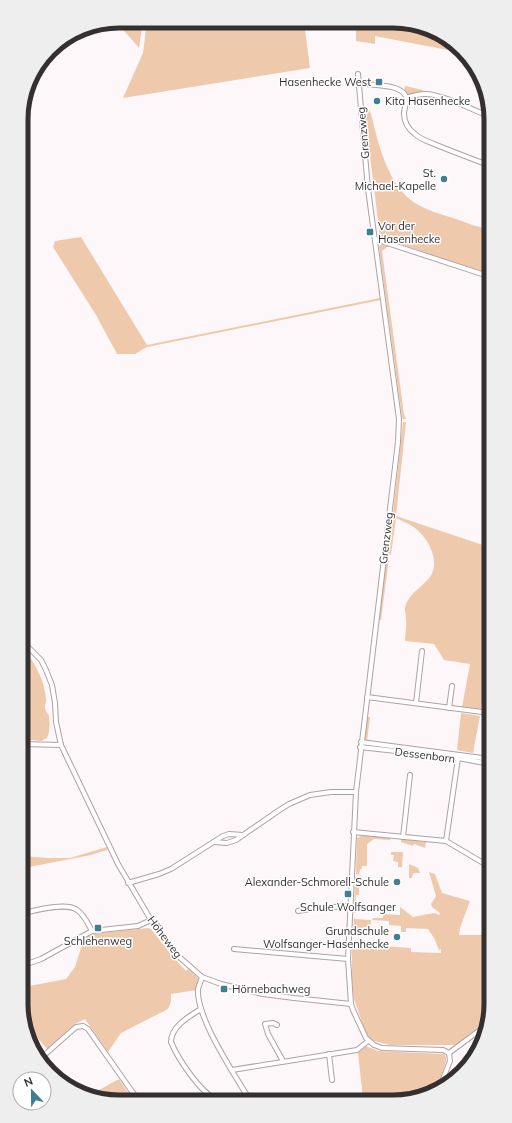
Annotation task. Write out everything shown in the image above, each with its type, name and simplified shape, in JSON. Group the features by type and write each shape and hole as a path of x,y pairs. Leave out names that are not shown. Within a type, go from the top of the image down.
{"street":[{"name":"Grenzweg","path":"351,1004 348,959 356,792 360,745 398,442 399,419 376,239 368,189 358,74"},
{"path":"359,83 396,88 407,100 404,113 406,122 408,127 415,135 442,148 484,164"},
{"path":"406,98 431,94 484,114"},
{"path":"376,239 484,275"},
{"name":"Höheweg","path":"28,647 41,660 52,684 56,722 62,746 128,883 151,920 177,955 202,977 221,984 264,994 351,1004"},
{"path":"416,703 422,651"},
{"path":"449,708 452,686"},
{"path":"367,697 484,712"},
{"path":"28,744 62,746"},
{"name":"Dessenborn","path":"360,745 484,763"},
{"name":"Dessenborn","path":"360,745 484,758"},
{"path":"446,841 458,758"},
{"path":"404,837 410,775"},
{"path":"214,842 231,842 244,835 289,804 310,795 331,792 356,792"},
{"path":"353,832 446,841 484,863"},
{"path":"128,883 171,869 229,834 244,835"},
{"path":"298,911 315,908 350,906"},
{"path":"28,912 62,907 73,907 79,911 92,931"},
{"path":"28,964 41,959 92,931 138,926 151,920"},
{"path":"234,949 348,959"},
{"path":"202,977 198,989 201,1009 214,1038 247,1095"},
{"path":"351,1004 360,1027 368,1041 374,1045 382,1048 443,1050 449,1053"},
{"path":"201,1009 178,1026 173,1032 171,1042 190,1074 210,1095"},
{"path":"276,1025 273,1023 265,1024 268,1034 283,1061"},
{"path":"44,1055 76,1028 83,1026 88,1029 134,1095"},
{"path":"449,1053 480,1030"},
{"path":"232,1070 357,1050 368,1041"},
{"path":"442,1080 450,1061 449,1053"},
{"path":"329,1054 332,1080"}],"shaded area":[{"path":"122,28 142,28 139,48"},
{"path":"146,28 305,28 310,68 123,98 143,53"},
{"path":"356,28 405,29 433,37 452,51 375,36 375,44 356,41"},
{"path":"405,86 423,91 410,95 404,91"},
{"path":"364,108 369,110 371,114 377,138 391,175 406,195 415,203 428,210 484,228 484,273 380,237"},
{"path":"81,237 147,345 380,298 381,300 147,347 135,354 117,354 96,315 53,247 55,241"},
{"path":"383,244 389,246 382,251 404,414 406,419 403,419 402,417 379,247"},
{"path":"403,422 406,422 396,516 484,545 484,691 481,709 462,707 470,664 444,660 434,644 405,641 406,604 409,598 430,577 433,571 434,557 432,550 420,532 396,518 391,555 387,554 392,516 395,518 396,517 393,514"},
{"path":"387,556 389,558 381,620 378,620"},
{"path":"28,655 44,685 46,700 45,710 49,716 49,733 47,738 41,741 28,740"},
{"path":"461,713 480,716 473,753 457,750"},
{"path":"366,717 370,717 367,742 364,740"},
{"path":"363,835 390,838 390,840 374,839 367,844 367,866 362,866 359,875 356,874 357,838"},
{"path":"401,839 426,842 425,848 414,844 413,846 401,842"},
{"path":"107,847 107,850 91,855 28,867 28,856 70,858"},
{"path":"391,852 403,852 402,867 398,867 398,862 393,861 394,855 391,855"},
{"path":"409,864 418,868 420,873 413,873 412,878 409,878"},
{"path":"429,872 435,874 442,893 470,901 460,928 459,935 484,935 484,1010 481,1025 455,1045 390,1045 374,1041 365,1031 354,999 352,981 352,944 411,948 411,952 441,953 441,949 439,950 428,929 406,928 406,932 401,932 401,926 389,925 389,921 372,920 373,918 383,918 383,914 400,915 400,907 413,917 434,913 439,915 440,913 432,907 431,904 436,896"},
{"path":"355,883 359,883 359,895 356,895 355,912 358,913 354,913"},
{"path":"354,917 355,919 371,920 370,927 363,927 363,930 353,929"},
{"path":"148,928 151,929 186,971 188,969 198,978 197,990 171,994 171,1002 168,1009 121,1033 108,1052 85,1019 75,1024 47,1049 35,1035 29,1010 28,986 66,979 75,967 84,938 93,934"},
{"path":"366,1046 378,1051 444,1054 446,1057 446,1062 439,1083 433,1086 405,1094 363,1095 358,1053"},
{"path":"119,1079 130,1095 107,1094 96,1092"}],"place":[{"name":"Hasenhecke West","path":"379,82"},
{"name":"Kita Hasenhecke","path":"377,101"},
{"name":"St. Michael-Kapelle","path":"444,179"},
{"name":"Vor der Hasenhecke","path":"370,232"},
{"name":"Alexander-Schmorell-Schule","path":"397,882"},
{"name":"Schule Wolfsanger","path":"348,894"},
{"name":"Schlehenweg","path":"98,928"},
{"name":"Grundschule Wolfsanger-Hasenhecke","path":"397,937"},
{"name":"Hörnebachweg","path":"224,989"}]}
